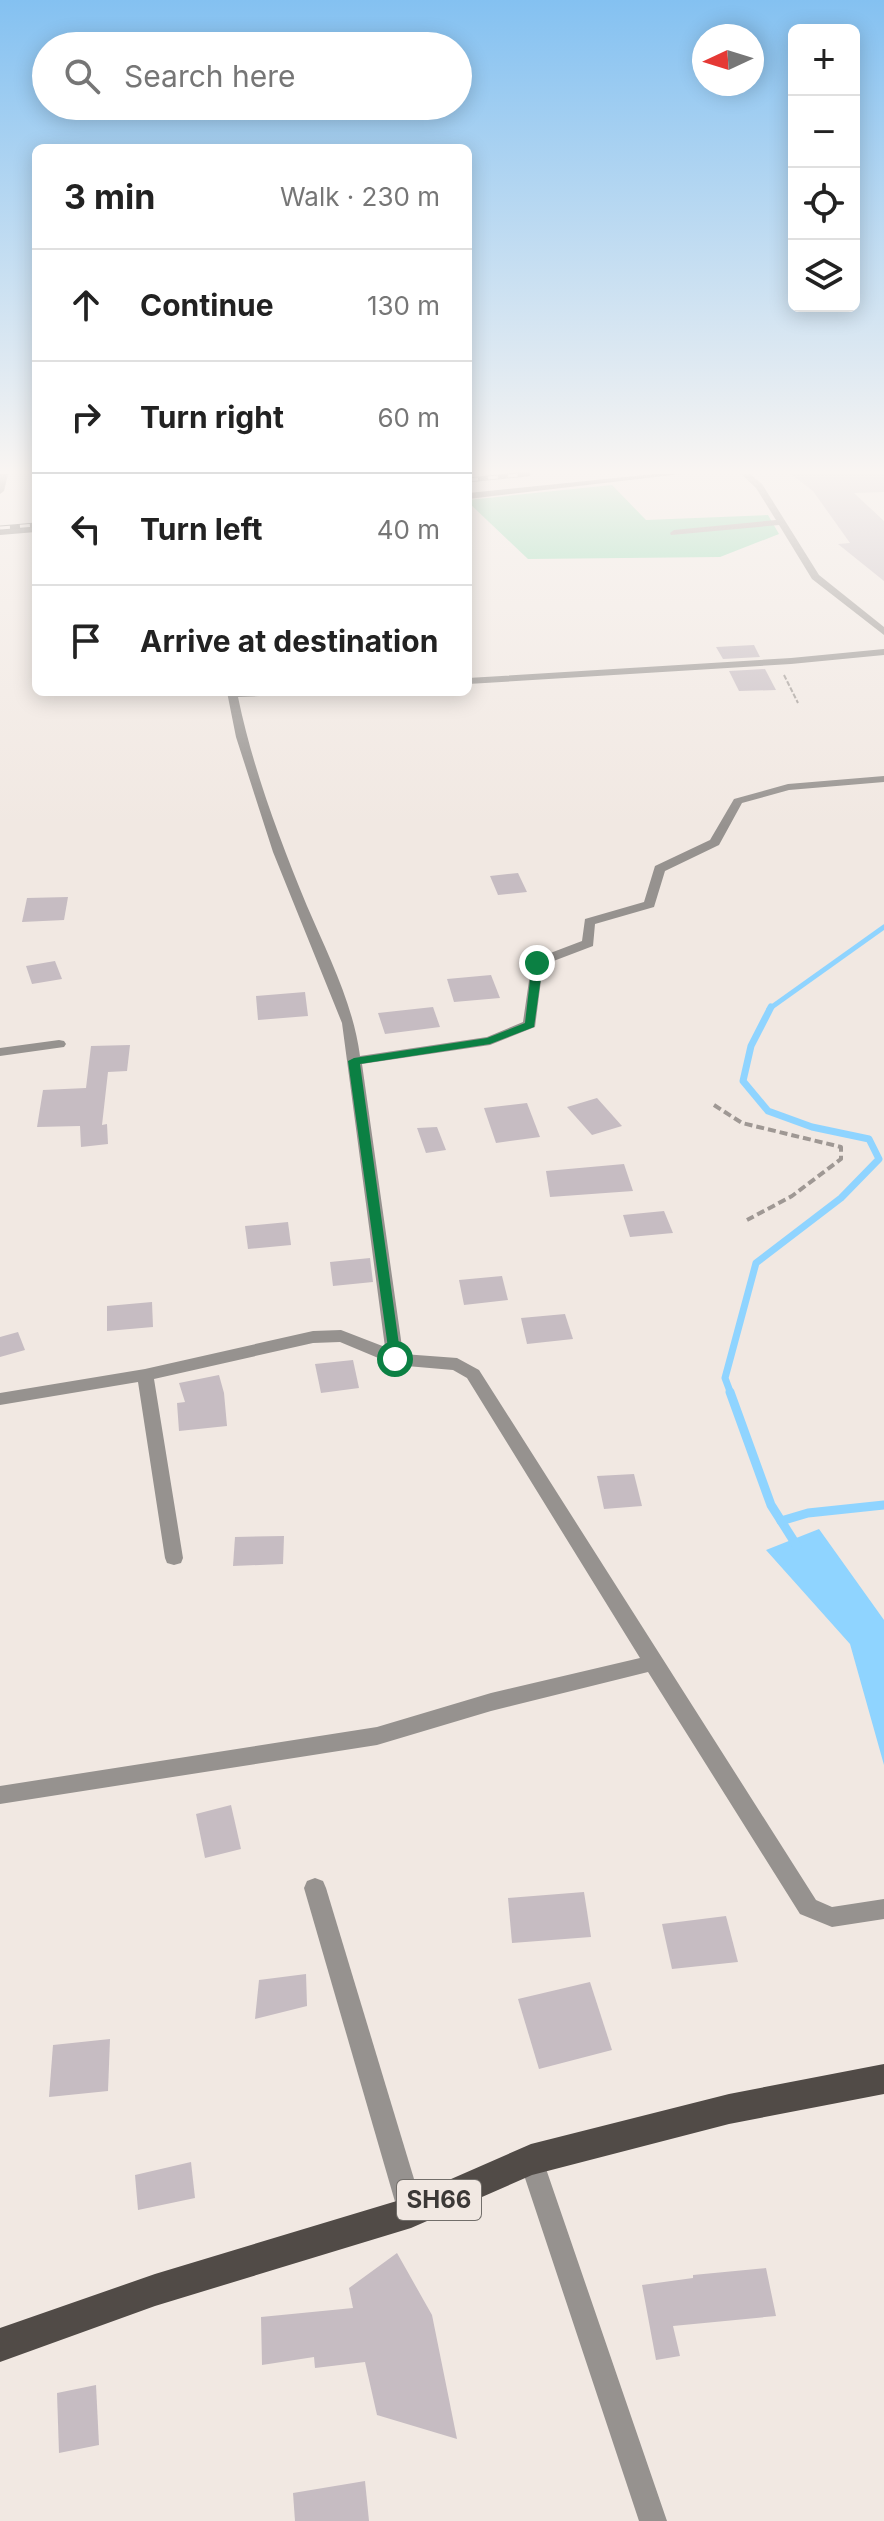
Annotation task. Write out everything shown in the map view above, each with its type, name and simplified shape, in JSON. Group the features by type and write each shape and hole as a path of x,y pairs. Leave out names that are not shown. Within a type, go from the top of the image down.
{"main road":[{"name":"SH66","path":"0,2345 155,2290 411,2212 531,2160 729,2109 884,2079"}],"street":[{"path":"833,592 884,632"},
{"path":"472,681 778,662 884,652"},
{"path":"234,696 241,737 279,852 349,1023 395,1359"},
{"path":"354,1061 490,1041 530,1024 537,963 588,943 589,922 650,904 659,869 715,842 738,801 788,787 884,779"},
{"path":"0,1052 59,1044"},
{"path":"0,1399 145,1375 313,1337 341,1336 366,1344 395,1359 457,1364 473,1374 808,1907 832,1917 884,1909"},
{"path":"145,1375 174,1558"},
{"path":"0,1795 377,1736 491,1702 653,1663"},
{"path":"315,1888 411,2212"},
{"path":"531,2160 653,2521"}],"path":[{"path":"778,662 798,703"},
{"path":"714,1105 725,1116 750,1126 823,1139 841,1147 841,1159 792,1196 747,1220"}],"water":[{"path":"819,1529 884,1620 884,1765 850,1644 766,1550"}],"building":[{"path":"754,645 760,657 723,659 716,647"},
{"path":"765,669 776,690 739,691 729,671"},
{"path":"518,873 527,892 498,895 490,876"},
{"path":"68,897 64,920 22,922 27,898"},
{"path":"55,961 62,979 32,984 26,966"},
{"path":"491,975 500,998 454,1002 447,979"},
{"path":"305,992 308,1016 258,1020 256,996"},
{"path":"433,1007 440,1027 385,1034 378,1013"},
{"path":"130,1045 127,1071 108,1072 102,1125 107,1124 108,1144 81,1147 80,1126 37,1127 43,1090 86,1088 91,1046"},
{"path":"597,1098 622,1126 592,1135 567,1107"},
{"path":"527,1103 540,1137 496,1143 484,1108"},
{"path":"437,1127 446,1150 426,1153 417,1128"},
{"path":"624,1164 633,1191 550,1197 546,1171"},
{"path":"664,1211 673,1233 630,1237 623,1215"},
{"path":"288,1222 291,1245 248,1249 245,1226"},
{"path":"370,1258 373,1282 333,1286 330,1262"},
{"path":"502,1276 508,1300 464,1305 459,1280"},
{"path":"152,1302 153,1327 107,1331 107,1306"},
{"path":"565,1314 573,1339 527,1344 521,1318"},
{"path":"18,1332 25,1350 0,1357 0,1337"},
{"path":"353,1360 359,1388 321,1393 315,1364"},
{"path":"219,1375 227,1426 179,1431 177,1403 185,1402 179,1383"},
{"path":"634,1474 642,1506 604,1509 597,1476"},
{"path":"284,1536 283,1564 233,1566 235,1537"},
{"path":"231,1805 241,1849 205,1858 196,1814"},
{"path":"584,1892 591,1937 512,1943 508,1898"},
{"path":"726,1916 738,1962 672,1969 662,1924"},
{"path":"306,1974 307,2006 255,2019 259,1980"},
{"path":"590,1982 612,2050 539,2069 518,1999"},
{"path":"110,2039 108,2091 49,2097 53,2045"},
{"path":"191,2162 195,2198 138,2210 135,2175"},
{"path":"397,2253 432,2315 457,2439 377,2415 365,2362 315,2368 314,2357 262,2365 261,2317 353,2308 349,2288"},
{"path":"766,2268 776,2316 673,2326 680,2356 656,2360 642,2285 693,2278 693,2275"},
{"path":"96,2385 99,2445 59,2453 57,2393"},
{"path":"365,2481 369,2521 295,2521 293,2493"}],"waterway":[{"path":"771,1008 884,927"},
{"path":"731,1394 725,1378 756,1263 841,1198 879,1159 869,1139 812,1127 768,1111 743,1081 751,1046 771,1008"},
{"path":"730,1392 771,1505 781,1521"},
{"path":"781,1521 808,1513 884,1505"},
{"path":"781,1521 797,1546"}],"route":[{"path":"395,1359 354,1061 490,1041 530,1024 537,963"}]}
